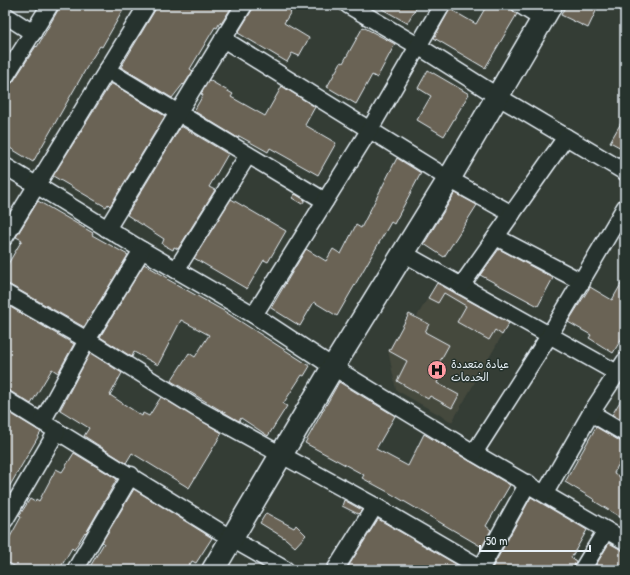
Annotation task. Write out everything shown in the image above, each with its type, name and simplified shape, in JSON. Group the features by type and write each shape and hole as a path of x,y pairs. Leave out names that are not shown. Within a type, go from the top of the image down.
{"street":[{"path":"5,77 50,5"},
{"path":"5,236 147,5"},
{"path":"107,228 244,5"},
{"path":"348,5 625,172"},
{"path":"254,315 370,130 442,5"},
{"path":"213,570 333,367 449,179 547,12 520,5"},
{"path":"5,15 32,34"},
{"path":"223,39 449,179 512,214"},
{"path":"107,70 325,201"},
{"path":"461,286 566,137"},
{"path":"176,270 248,155"},
{"path":"5,166 142,250 254,315 333,367 474,453 528,483 625,541"},
{"path":"474,453 550,336 625,207"},
{"path":"496,237 582,282"},
{"path":"42,422 87,340 142,250"},
{"path":"403,253 550,336 621,367 591,414 545,493"},
{"path":"5,293 87,340 196,408 374,506 481,569 528,483"},
{"path":"5,399 232,539 286,570"},
{"path":"591,414 625,433"},
{"path":"5,520 10,502 57,431"},
{"path":"75,570 130,476"},
{"path":"335,570 374,506"},
{"path":"582,570 606,530"}],"shaded area":[{"name":"عيادة متعددة الخدمات","path":"436,284 508,325 452,422 396,390 388,350 406,319 413,323"}],"building":[{"path":"59,5 126,5 102,47 100,46 91,60 33,162 5,145 5,86 9,86 13,82 36,46 37,47 58,10"},
{"path":"158,5 233,5 221,24 220,22 217,28 215,27 190,69 193,71 184,85 183,84 172,98 121,67"},
{"path":"253,5 295,5 284,23 309,38 299,56 292,53 287,62 238,33 252,10"},
{"path":"375,5 418,5 407,23"},
{"path":"487,5 511,5 512,10 517,14 485,68 434,38 450,9 476,24"},
{"path":"566,5 599,5 588,28 561,15"},
{"path":"363,27 395,44 377,78 372,75 356,104 327,87 341,62 343,63"},
{"path":"428,70 469,94 444,136 417,120 431,96 418,88"},
{"path":"209,80 233,94 231,97 265,116 282,86 315,107 305,125 336,143 318,175 270,148 268,152 239,136 238,138 194,111"},
{"path":"111,83 165,116 110,206 108,204 106,207 53,176"},
{"path":"625,116 625,150 610,142"},
{"path":"181,126 228,154 209,187 215,190 178,249 174,247 173,250 162,244 164,239 127,215"},
{"path":"397,158 421,173 394,224 391,222 337,316 314,302 300,326 271,308 306,249 326,261 333,249 341,254 356,225 361,228"},
{"path":"455,193 477,205 444,257 424,244"},
{"path":"295,194 305,200 302,204 292,198"},
{"path":"231,199 286,231 268,262 264,260 247,289 194,258"},
{"path":"38,201 93,233 92,235 128,255 84,327 10,285 5,284 5,269 22,240 16,237"},
{"path":"499,249 553,278 538,306 480,275"},
{"path":"144,264 168,278 167,279 224,311 310,366 304,376 302,375 283,404 287,406 268,436 241,418 239,421 171,381 189,353 195,357 209,335 181,320 158,365 134,352 132,357 100,337"},
{"path":"625,277 625,333 613,353 589,338 591,335 568,322 590,287 612,300"},
{"path":"437,283 509,323 502,335 495,330 489,340 457,322 466,306 444,293 438,303 428,298"},
{"path":"5,304 74,344 58,373 52,369 31,404 10,391 5,390"},
{"path":"409,314 429,324 425,332 449,345 434,372 440,376 437,383 459,395 452,408 430,396 428,399 397,381 407,361 389,351"},
{"path":"90,353 122,373 110,395 142,416 143,413 149,416 161,397 222,433 189,488 132,453 126,463 84,436 89,428 60,410"},
{"path":"339,382 395,416 376,449 408,466 424,434 510,485 486,526 491,530 482,547 362,478 364,475 305,443"},
{"path":"625,393 625,422 612,415"},
{"path":"5,410 41,432 5,494"},
{"path":"596,427 620,441 625,442 625,452 614,473 625,480 625,520 565,482"},
{"path":"74,453 117,479 86,533 85,532 74,550 72,548 59,570 21,570 5,561 5,546 21,517 19,516 30,499 35,502 36,499 39,501 56,469 62,472"},
{"path":"134,489 212,538 196,563 192,561 187,570 88,570 104,543 102,542"},
{"path":"531,497 587,530 571,558 576,561 573,570 491,570"},
{"path":"344,500 362,510 358,514 342,506"},
{"path":"266,513 294,528 296,525 306,535 295,547 286,539 260,523"},
{"path":"378,519 466,570 346,570"},
{"path":"609,543 625,552 625,570 593,570"}],"place":[{"name":"عيادة متعددة الخدمات","path":"437,370"}]}
